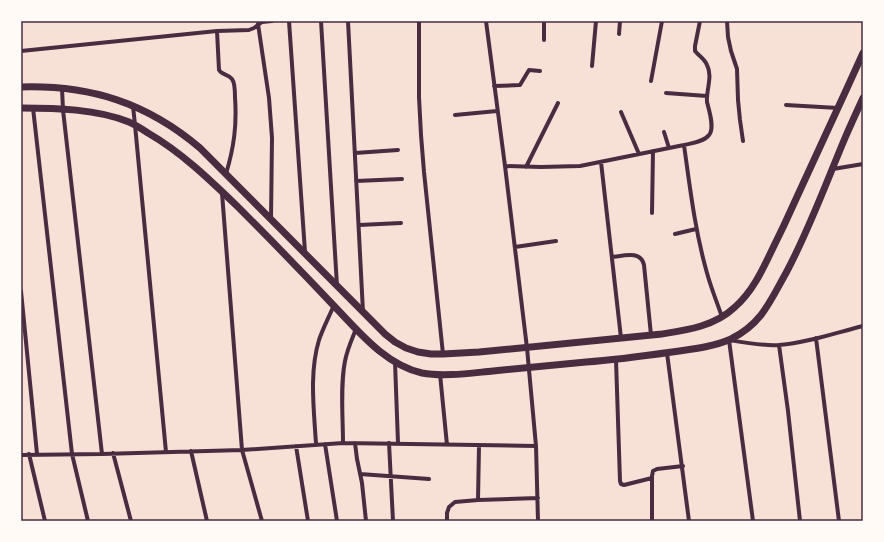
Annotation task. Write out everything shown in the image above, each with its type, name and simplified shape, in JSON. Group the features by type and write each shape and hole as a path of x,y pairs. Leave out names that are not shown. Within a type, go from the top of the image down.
{"street":[{"path":"21,51 217,31 249,30 262,22 272,21"},
{"path":"289,21 306,255"},
{"path":"321,21 337,286"},
{"path":"348,21 363,312"},
{"path":"419,21 419,98 422,142 443,354"},
{"path":"486,21 529,367 536,446 538,521"},
{"path":"544,21 544,40"},
{"path":"592,66 596,21"},
{"path":"619,34 620,21"},
{"path":"651,81 662,21"},
{"path":"505,166 580,166 684,145 706,138 712,130 712,125 707,96 709,73 708,65 695,51 700,21"},
{"path":"727,21 728,37 737,69 738,100 743,141"},
{"path":"258,24 269,98 272,138 271,220"},
{"path":"217,31 219,70 221,73 232,79 236,109 232,153 226,175"},
{"path":"21,87 62,88 99,94 133,105 161,120 200,148 385,334 406,348 418,352 443,354 527,348 686,331 706,325 722,317 735,307 758,279 782,231 863,53"},
{"path":"494,86 520,85 529,70 540,71"},
{"path":"62,88 63,110 102,454"},
{"path":"666,93 707,96"},
{"path":"21,108 63,110 102,114 114,117 136,125 176,150 196,167 292,261 376,348 389,358 405,367 421,372 440,374 616,360 667,353 698,348 730,340 743,332 762,314 797,252 863,98"},
{"path":"526,167 558,103"},
{"path":"133,105 166,452"},
{"path":"786,105 838,108"},
{"path":"33,108 72,454 88,521"},
{"path":"456,115 498,111"},
{"path":"621,112 639,154"},
{"path":"664,132 669,148"},
{"path":"684,145 696,229 707,274 722,317"},
{"path":"354,153 398,150"},
{"path":"652,213 653,151"},
{"path":"601,162 621,338"},
{"path":"833,169 863,164"},
{"path":"356,181 402,179"},
{"path":"222,192 242,450 262,521"},
{"path":"359,226 401,223"},
{"path":"676,234 696,229"},
{"path":"515,247 556,241"},
{"path":"612,257 637,255 642,259 644,265 651,335"},
{"path":"21,290 37,454"},
{"path":"316,444 314,366 320,339 334,306"},
{"path":"730,340 754,344 779,345 816,338 863,326"},
{"path":"343,443 343,378 346,356 356,329"},
{"path":"816,338 839,521"},
{"path":"730,340 753,521"},
{"path":"779,345 800,521"},
{"path":"667,353 690,521"},
{"path":"616,360 620,481 621,484 624,485 652,478"},
{"path":"395,361 398,444"},
{"path":"440,374 447,445"},
{"path":"21,455 242,450 343,443 536,446"},
{"path":"355,443 366,521"},
{"path":"389,443 393,521"},
{"path":"325,444 337,521"},
{"path":"296,446 308,521"},
{"path":"478,500 479,446"},
{"path":"191,451 207,521"},
{"path":"113,453 131,521"},
{"path":"29,454 45,521"},
{"path":"652,521 652,474 655,469 683,466"},
{"path":"360,474 391,477 429,478"},
{"path":"447,521 447,510 455,502 538,498"}]}
